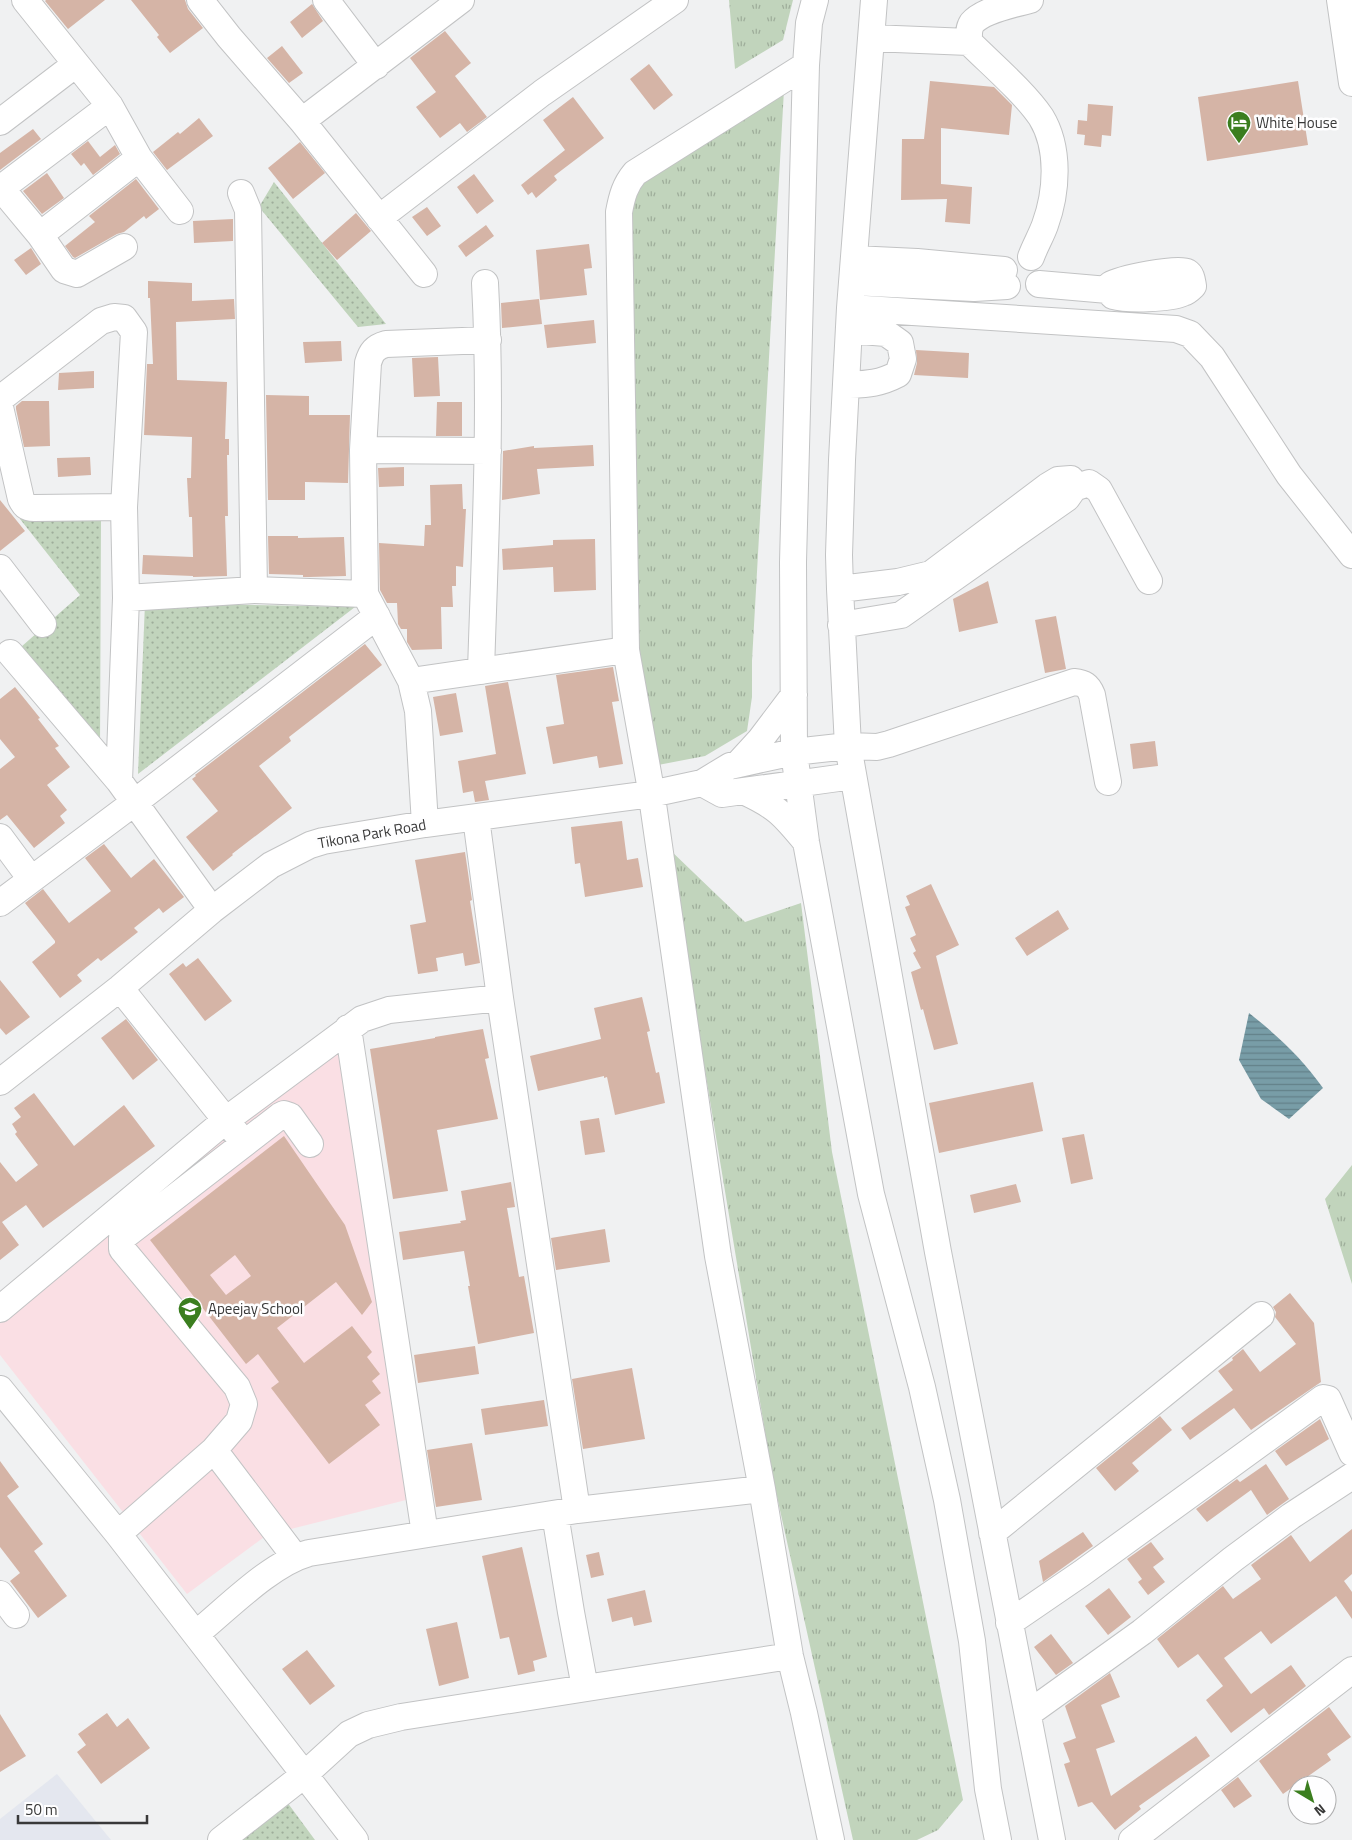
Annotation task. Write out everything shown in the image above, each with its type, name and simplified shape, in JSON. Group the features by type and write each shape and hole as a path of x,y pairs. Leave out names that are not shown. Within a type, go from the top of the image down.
{"street":[{"path":"25,0 110,106 139,158 180,211"},
{"path":"200,0 229,37 302,120 424,274"},
{"path":"326,0 376,66"},
{"path":"379,218 542,93 674,0"},
{"path":"815,0 810,24 806,65 793,562 794,752 806,842 871,1194 922,1386 948,1500 972,1641 988,1789 998,1840"},
{"path":"874,0 853,271 842,460 840,589 848,746 938,1252 1052,1840"},
{"path":"968,42 969,29 973,22 982,15 1030,0"},
{"path":"1340,0 1352,83"},
{"path":"302,120 376,66 447,4"},
{"path":"871,38 968,42 1030,102 1047,129 1053,149 1053,195 1045,225 1031,257"},
{"path":"0,122 76,64"},
{"path":"806,65 635,173 627,183 619,212 626,650 651,794 718,1256 762,1489 790,1656 831,1840"},
{"path":"110,106 0,188 40,235 64,270 77,274 124,247"},
{"path":"40,235 139,158"},
{"path":"241,194 248,210 254,590"},
{"path":"853,271 917,262 1005,278 1017,293 1024,294 1030,292 1039,284 1042,278 1040,266 1031,257 1018,256 1008,262 1005,278"},
{"path":"480,671 488,451 488,340 485,283"},
{"path":"1039,284 1108,290"},
{"path":"0,399 100,321 114,316 124,318 134,332 124,507 126,598 119,781"},
{"path":"846,385 883,382 898,374 903,359 900,343 886,333 850,319"},
{"path":"850,319 1176,329 1190,334 1212,358 1289,475 1352,555"},
{"path":"425,824 418,712 411,681 364,594 363,450 368,363 370,354 375,349 386,344 488,340"},
{"path":"0,407 24,505 28,508 124,507"},
{"path":"363,450 488,451"},
{"path":"841,625 901,615 931,574 1058,480 1070,479 1074,488 1089,483 1099,490 1149,582"},
{"path":"5,585 43,624"},
{"path":"840,589 919,590"},
{"path":"126,598 254,590 364,594"},
{"path":"0,903 377,616"},
{"path":"411,681 626,650"},
{"path":"10,652 119,781 212,910"},
{"name":"Tikona Park Road","path":"0,1082 120,988 212,910 271,865 310,845 323,841 425,824 651,794 702,782 724,768 794,752 848,746 877,747 904,740 1074,682 1082,683 1089,687 1092,695 1108,782"},
{"name":"Tikona Park Road","path":"738,764 760,740 794,695"},
{"path":"702,782 722,794 797,782 852,776"},
{"path":"743,791 776,807 786,816 806,842"},
{"path":"476,818 566,1512 571,1612 585,1688"},
{"path":"0,837 31,879"},
{"path":"120,988 244,1143"},
{"path":"0,1309 226,1120 362,1019 390,1010 500,998"},
{"path":"348,1028 425,1534"},
{"path":"118,1534 214,1450 239,1421 244,1404 237,1387 128,1258 122,1249 121,1241 126,1233 284,1114 290,1116 310,1144"},
{"path":"992,1533 1261,1315"},
{"path":"0,1389 118,1534 355,1840"},
{"path":"1010,1623 1090,1568 1323,1398 1328,1399 1352,1453"},
{"path":"214,1450 295,1557"},
{"path":"1028,1713 1142,1632 1291,1516 1352,1476"},
{"path":"196,1634 269,1573 295,1557 566,1512 762,1489"},
{"path":"0,1594 16,1615"},
{"path":"221,1840 304,1775 349,1734 368,1725 401,1717 790,1656"},
{"path":"1132,1840 1352,1670"},
{"path":"981,1840 988,1789"}],"shaded area":[{"name":"Apeejay School","path":"337,1044 406,1500 267,1535 187,1594 0,1355 0,1306"},
{"path":"57,1774 111,1840 0,1840 0,1819"}],"green space":[{"path":"729,0 793,0 783,40 735,69"},
{"path":"785,72 752,661 752,697 747,731 705,756 658,765 632,638 631,185"},
{"path":"274,182 386,324 358,327 259,207"},
{"path":"101,518 100,750 21,647 80,595 20,519"},
{"path":"145,603 355,607 138,774"},
{"path":"668,848 745,922 801,903 832,1152 963,1800 938,1830 917,1840 853,1840 772,1474"},
{"path":"1352,1165 1352,1284 1325,1199"},
{"path":"287,1802 315,1840 238,1840"}],"water":[{"path":"1249,1013 1289,1048 1323,1088 1289,1119 1261,1099 1239,1060"}],"building":[{"path":"46,0 105,0 68,29"},
{"path":"131,0 185,0 188,9 203,28 170,53 157,37 159,35"},
{"path":"312,4 323,21 302,38 290,22"},
{"path":"445,31 471,63 455,76 487,117 467,132 460,123 440,138 416,107 436,92 410,58"},
{"path":"282,46 303,73 289,83 267,58"},
{"path":"649,64 673,95 654,110 630,79"},
{"path":"930,81 994,87 1012,105 1009,135 941,128 941,184 972,187 970,224 945,222 947,199 901,200 902,139 924,139"},
{"path":"1298,81 1308,145 1207,161 1198,97"},
{"path":"573,97 604,138 554,176 557,180 536,198 532,192 528,195 521,185 565,150 543,120"},
{"path":"1088,104 1113,106 1111,136 1102,135 1101,147 1084,145 1085,135 1077,134 1078,120 1087,121"},
{"path":"199,118 213,136 167,170 153,152 178,132 180,134"},
{"path":"33,129 41,139 0,170 0,153"},
{"path":"88,141 100,157 115,145 120,154 93,175 84,163 81,166 71,154"},
{"path":"300,142 325,173 293,199 268,168"},
{"path":"47,173 64,198 42,214 23,191"},
{"path":"474,174 494,201 477,214 457,187"},
{"path":"136,179 159,209 146,219 144,216 124,232 117,234 75,258 73,257 65,246 95,222 89,216"},
{"path":"427,207 441,226 427,236 412,217"},
{"path":"356,213 371,231 337,260 322,243"},
{"path":"233,219 233,241 194,243 193,221"},
{"path":"486,225 494,236 466,257 458,246"},
{"path":"589,244 592,268 584,269 587,295 540,300 536,250"},
{"path":"31,248 41,264 26,275 14,260"},
{"path":"148,281 192,283 192,301 234,299 235,319 176,322 177,380 227,382 225,439 229,439 229,455 227,455 228,516 225,516 227,576 193,577 142,574 143,555 193,557 192,517 189,517 187,478 191,478 192,437 144,435 147,364 153,364"},
{"path":"539,299 542,324 502,328 501,303"},
{"path":"594,320 596,343 547,348 544,325"},
{"path":"341,341 342,361 305,363 303,342"},
{"path":"916,350 969,353 968,378 914,375 917,363"},
{"path":"438,357 440,396 414,397 412,358"},
{"path":"94,371 94,388 58,390 59,373"},
{"path":"266,395 309,396 309,415 350,415 348,483 305,482 305,500 268,500"},
{"path":"22,401 49,401 50,446 24,447 16,409 16,406"},
{"path":"437,402 462,402 462,436 436,436"},
{"path":"593,445 594,466 537,469 540,494 502,500 503,451 534,446 534,448"},
{"path":"90,457 91,475 58,477 57,458"},
{"path":"404,467 404,486 379,487 378,468"},
{"path":"462,484 463,509 466,509 463,567 456,566 456,586 452,586 453,607 441,607 442,649 412,650 407,642 407,629 401,629 398,624 397,603 387,603 380,590 379,543 424,546 425,525 431,525 430,485"},
{"path":"0,500 25,531 0,551"},
{"path":"268,536 298,536 298,538 344,537 346,576 303,577 303,575 269,574"},
{"path":"595,539 596,590 554,592 553,567 503,570 502,549 553,545 553,540"},
{"path":"988,581 998,623 959,632 953,599"},
{"path":"1056,616 1066,669 1045,673 1035,620"},
{"path":"365,644 382,665 289,737 291,741 259,766 292,808 213,871 186,837 218,811 192,779"},
{"path":"613,667 619,701 612,702 623,764 599,768 597,756 553,764 546,727 564,724 556,675"},
{"path":"508,682 526,774 485,781 489,800 475,802 473,791 463,793 458,761 496,754 485,686"},
{"path":"15,687 40,718 38,719 59,746 55,748 70,767 47,785 67,810 60,816 65,823 34,848 7,815 0,820 0,769 15,757 0,739 0,699"},
{"path":"456,693 463,732 440,736 433,697"},
{"path":"1155,741 1158,766 1133,769 1130,744"},
{"path":"622,821 627,860 638,858 643,887 585,897 580,863 575,864 571,827"},
{"path":"104,844 131,878 154,859 184,897 163,913 159,908 134,928 138,932 101,961 98,958 77,975 82,981 60,998 32,962 55,941 25,903 43,889 69,923 111,891 85,858"},
{"path":"465,852 472,900 470,901 480,963 465,966 463,953 436,958 438,971 418,974 410,925 426,922 415,860"},
{"path":"931,884 959,945 936,956 958,1044 934,1050 911,972 921,968 913,953 916,951 910,938 916,935 905,907 910,905 906,896"},
{"path":"1058,910 1069,929 1027,956 1015,938"},
{"path":"198,958 232,1001 205,1021 169,974 183,963 186,967"},
{"path":"0,980 30,1017 6,1035 0,1028"},
{"path":"642,997 650,1031 647,1032 656,1073 659,1072 665,1103 615,1115 607,1077 604,1078 604,1076 538,1091 530,1056 601,1039 594,1008"},
{"path":"126,1019 158,1060 133,1080 101,1038"},
{"path":"483,1029 489,1058 485,1059 498,1119 437,1130 448,1191 393,1199 370,1049"},
{"path":"1033,1082 1043,1131 939,1153 929,1103"},
{"path":"34,1093 74,1146 124,1105 155,1146 43,1228 26,1205 2,1222 19,1245 0,1260 0,1162 16,1182 38,1165 15,1134 17,1132 12,1124 21,1117 14,1108"},
{"path":"599,1118 605,1152 585,1155 580,1121"},
{"path":"1084,1134 1093,1179 1071,1184 1062,1138"},
{"path":"284,1136 345,1225 372,1302 362,1315 336,1282 277,1328 304,1363 352,1326 372,1352 367,1357 380,1374 372,1381 381,1393 365,1405 380,1425 329,1464 271,1388 279,1382 258,1354 246,1364 150,1240","holes":["235,1255 251,1276 226,1295 210,1275"]},
{"path":"511,1182 515,1207 507,1208 519,1277 524,1276 534,1333 478,1344 464,1251 403,1260 399,1232 461,1223 460,1221 466,1220 461,1191"},
{"path":"1016,1184 1021,1202 974,1213 970,1195"},
{"path":"605,1229 610,1262 556,1270 551,1238"},
{"path":"1290,1293 1314,1323 1321,1382 1251,1430 1234,1408 1190,1440 1181,1428 1233,1390 1218,1371 1233,1360 1232,1358 1243,1349 1260,1372 1296,1344 1275,1317 1276,1312 1273,1307"},
{"path":"475,1346 479,1374 418,1383 414,1355"},
{"path":"632,1368 645,1439 583,1449 572,1379"},
{"path":"544,1400 548,1426 485,1435 481,1409"},
{"path":"1160,1416 1172,1430 1132,1463 1139,1471 1115,1491 1096,1468"},
{"path":"1320,1419 1329,1439 1286,1466 1275,1451"},
{"path":"472,1443 482,1500 436,1507 427,1450"},
{"path":"0,1461 19,1487 7,1496 43,1544 34,1551 67,1596 38,1618 10,1581 20,1573 0,1547"},
{"path":"1266,1464 1289,1499 1267,1515 1251,1490 1207,1522 1196,1509 1237,1479 1240,1482"},
{"path":"1352,1529 1352,1574 1344,1581 1352,1592 1352,1619 1336,1596 1271,1644 1261,1631 1224,1658 1251,1694 1291,1665 1306,1686 1269,1715 1264,1708 1231,1733 1206,1700 1223,1686 1198,1654 1178,1668 1157,1639 1223,1586 1233,1599 1261,1579 1251,1565 1291,1535 1310,1562"},
{"path":"1083,1532 1093,1546 1043,1582 1039,1561"},
{"path":"1151,1542 1164,1559 1153,1567 1165,1582 1148,1595 1138,1582 1142,1579 1127,1559"},
{"path":"522,1547 547,1657 533,1661 535,1671 518,1675 509,1637 500,1639 482,1556"},
{"path":"599,1552 604,1575 591,1578 586,1555"},
{"path":"1109,1588 1131,1617 1108,1635 1085,1606"},
{"path":"645,1590 652,1622 634,1626 632,1617 612,1622 607,1599"},
{"path":"457,1622 469,1678 439,1686 426,1629"},
{"path":"1051,1634 1073,1663 1056,1675 1034,1647"},
{"path":"307,1650 335,1686 310,1705 282,1669"},
{"path":"1110,1673 1120,1697 1101,1705 1115,1742 1096,1749 1111,1796 1196,1736 1210,1756 1139,1806 1141,1809 1115,1830 1092,1802 1078,1807 1064,1764 1070,1762 1063,1743 1076,1738 1065,1706"},
{"path":"1329,1707 1351,1737 1327,1754 1331,1760 1310,1775 1287,1775 1287,1791 1283,1794 1259,1761"},
{"path":"107,1713 117,1727 128,1718 150,1748 101,1784 77,1752 86,1745 78,1734"},
{"path":"0,1714 26,1756 0,1772"},
{"path":"1238,1777 1252,1796 1234,1808 1221,1790"}],"place":[{"name":"White House","path":"1239,144"},
{"name":"Apeejay School","path":"190,1330"}]}
